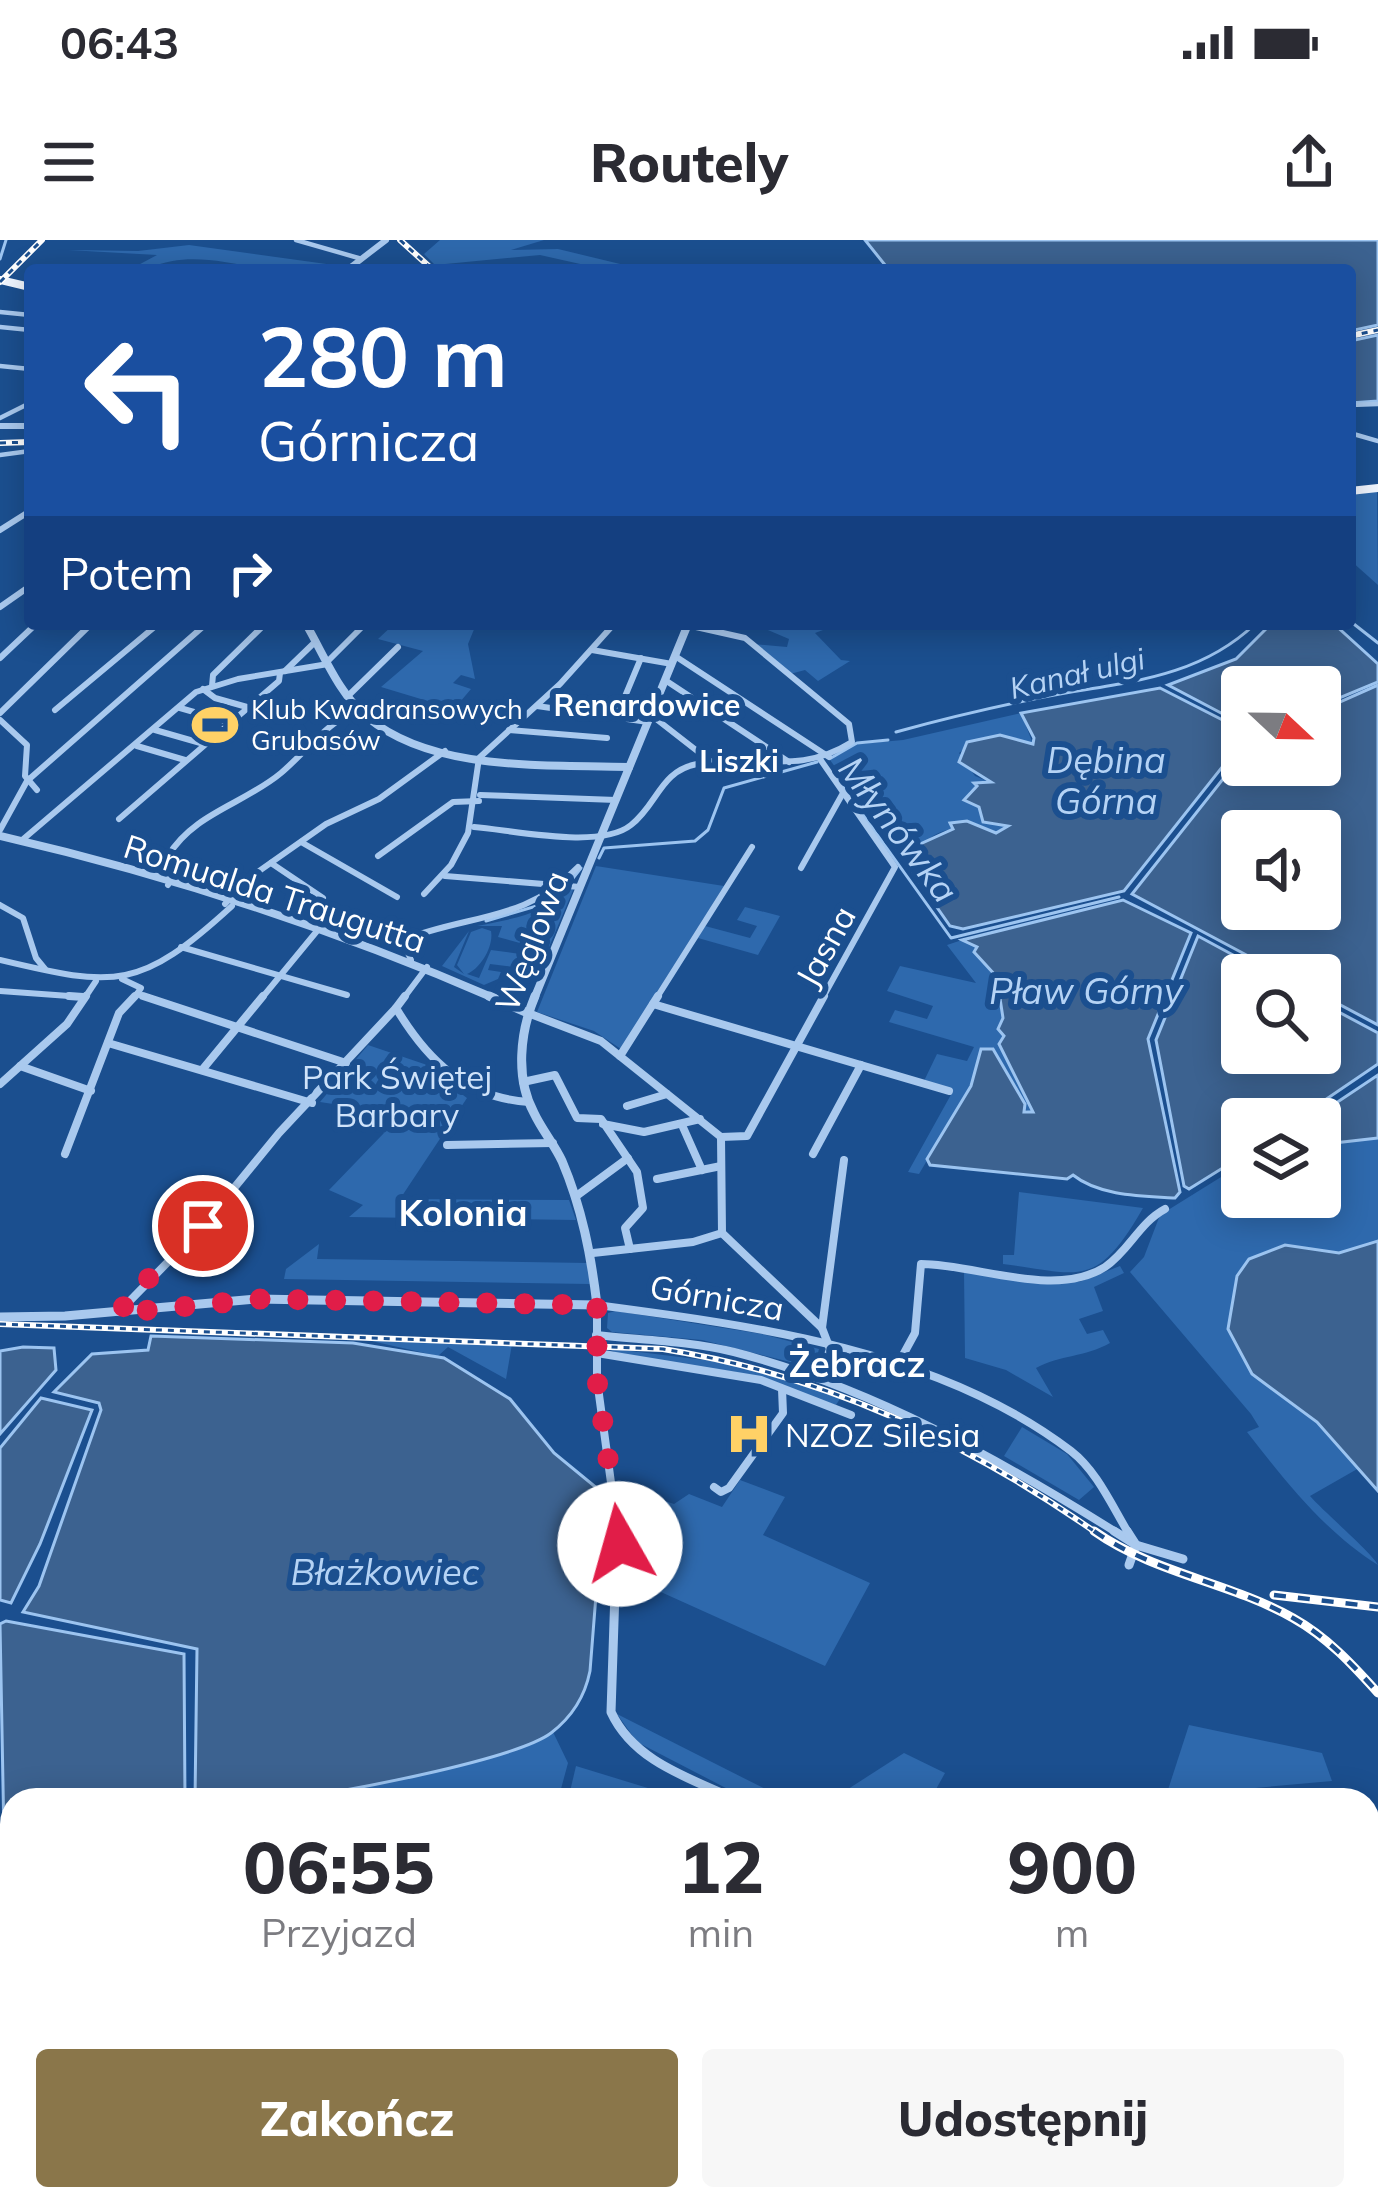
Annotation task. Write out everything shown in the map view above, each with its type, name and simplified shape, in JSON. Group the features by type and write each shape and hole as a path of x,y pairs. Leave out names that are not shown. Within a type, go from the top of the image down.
{"street":[{"path":"296,240 359,261"},
{"path":"355,264 386,240"},
{"path":"0,658 30,630"},
{"path":"37,790 27,781 27,746 0,716 85,630"},
{"path":"55,710 151,630"},
{"path":"0,833 27,781 199,630"},
{"path":"208,687 213,675 259,630"},
{"path":"309,630 360,709 392,733 479,758 629,767"},
{"path":"20,841 208,687 329,663 359,630"},
{"path":"424,894 445,876 474,827 480,798 479,758 609,630"},
{"name":"Węglowa","path":"686,630 528,1013 522,1043 529,1102 553,1143 593,1253 596,1353 619,1536 611,1712 616,1729 633,1746 713,1788"},
{"path":"474,827 615,833 644,814 674,772 714,764 823,760 852,742 849,724 745,638 710,630"},
{"path":"119,819 279,681 282,672 316,641"},
{"path":"350,694 398,646"},
{"path":"592,650 674,660 823,760"},
{"path":"616,718 641,658"},
{"path":"665,680 792,764"},
{"path":"208,687 215,698 248,707"},
{"path":"535,706 649,719 714,764"},
{"path":"178,708 231,723"},
{"path":"169,884 168,856 184,834 278,776 331,719 360,709"},
{"path":"155,729 206,745"},
{"path":"509,730 607,738"},
{"path":"137,746 187,761"},
{"path":"0,960 96,981 119,978 180,947 228,905 245,880 301,842 375,802 446,750"},
{"name":"Jasna","path":"721,1137 748,1136 896,867 823,760"},
{"path":"801,868 843,793"},
{"path":"378,856 453,802 480,798 616,800"},
{"name":"Romualda Traugutta","path":"0,833 411,960 528,1013"},
{"path":"301,842 397,897"},
{"path":"620,1056 752,847"},
{"path":"272,863 323,898"},
{"path":"329,918 373,925 404,940 534,905 555,895 578,867"},
{"path":"445,876 580,887"},
{"path":"0,905 23,918 36,958 46,970"},
{"path":"202,1070 317,931"},
{"path":"404,940 411,960"},
{"path":"180,947 347,995"},
{"path":"118,1313 203,1226 427,967"},
{"path":"65,1154 119,1013 141,988 119,978"},
{"path":"0,1084 68,1024 96,981"},
{"path":"0,991 83,997"},
{"path":"137,994 346,1063"},
{"path":"653,1004 949,1091"},
{"path":"396,1008 424,1050 464,1085 502,1099 529,1102"},
{"path":"528,1013 593,1037 721,1137 722,1233 822,1328 830,1348 820,1378"},
{"path":"109,1043 312,1103"},
{"path":"19,1065 91,1091"},
{"path":"812,1154 861,1065"},
{"path":"524,1082 555,1076 577,1118 598,1117 638,1172 643,1208 626,1228 630,1250"},
{"path":"627,1106 669,1094"},
{"path":"603,1124 644,1132 700,1119"},
{"path":"682,1125 702,1170"},
{"path":"447,1145 553,1143"},
{"path":"575,1197 628,1158"},
{"path":"822,1328 844,1160"},
{"path":"657,1179 721,1166"},
{"path":"897,1366 915,1333 921,1264 1085,1276 1120,1258 1138,1228 1166,1209"},
{"path":"593,1253 693,1242 722,1233"},
{"name":"Górnicza","path":"0,1317 118,1313 261,1299 597,1305 754,1327 931,1376 998,1409 1072,1452 1089,1469 1136,1545"},
{"name":"Górnicza","path":"596,1335 729,1351 820,1378 1034,1480 1136,1545 1183,1558"},
{"path":"596,1353 747,1377 851,1415"},
{"path":"736,1474 783,1413 782,1389"},
{"path":"1129,1564 1136,1545"}],"green space":[{"path":"440,240 544,240 511,250 558,249 620,264 580,264 540,255 434,264 424,254"},
{"path":"189,245 326,264 197,259 140,264 157,255 68,250 138,251"},
{"path":"1377,490 1378,585 1356,565 1356,492"},
{"path":"388,630 474,630 468,644 475,679 461,675 453,683 471,689 454,709 381,687 423,651 378,639"},
{"path":"768,630 823,630 815,633 841,660 850,661 818,681 805,670 790,674 754,644 787,647 789,639"},
{"path":"1021,713 1033,744 994,738 959,753 975,776 992,783 970,791 965,800 979,806 992,824 1009,827 996,834 974,828 941,832 915,854 918,867 913,873 830,760 858,744 903,740"},
{"path":"596,866 724,886 621,1049 594,1031 537,1012"},
{"path":"568,887 574,888 538,973 533,972 538,948 498,937 502,926 477,926 539,910"},
{"path":"745,907 780,916 758,955 698,938 705,926 750,938 757,926 737,920"},
{"path":"469,931 454,967 464,974 457,965 471,932 491,931 490,944 481,962 467,974 479,978 491,950 520,954 514,967 490,964 488,970 501,972 498,979 484,985 442,966"},
{"path":"962,940 978,948 975,952 990,970 1010,982 1005,999 1006,1033 1033,1113 971,1086 919,1174 908,1172 953,1091 924,1081 937,1054 967,1061 974,1047 889,1022 895,1010 927,1019 933,1006 887,991 900,966 976,983 947,945"},
{"name":"Park Świętej Barbary","path":"368,1045 436,1068 446,1074 440,1078 467,1098 400,1199 569,1200 576,1220 349,1217 363,1205 329,1190 384,1133 333,1104 320,1102"},
{"path":"1378,1138 1378,1241 1339,1253 1285,1245 1252,1374 1317,1422 1359,1468 1310,1496 1378,1565 1340,1537 1291,1487 1247,1432 1259,1427 1251,1414 1130,1272 1144,1257 1160,1215 1221,1177 1221,1218 1341,1218 1341,1142"},
{"path":"1019,1192 1143,1208 1099,1264 1085,1271 1051,1271 1003,1264 1003,1255 1014,1255"},
{"path":"319,1244 317,1259 588,1263 590,1284 284,1279 286,1269"},
{"path":"1120,1266 1124,1273 1094,1287 1103,1311 1079,1319 1087,1334 1103,1330 1110,1343 1036,1368 1053,1397 1006,1370 965,1358 964,1271 1079,1282"},
{"path":"608,1313 762,1334 819,1349 814,1368 702,1340 612,1332 607,1328"},
{"path":"358,1338 512,1344 506,1379 448,1347 438,1356"},
{"path":"606,1348 737,1364 841,1397 836,1405 736,1372 626,1357"},
{"path":"1022,1427 1067,1454 1094,1487 1079,1500 1004,1456"},
{"path":"740,1480 785,1497 763,1535 870,1583 825,1666 632,1579 641,1493 674,1504 689,1494 722,1507"},
{"path":"617,1714 763,1788 726,1788 637,1742"},
{"path":"1189,1725 1322,1753 1332,1781 1255,1788 1169,1788"},
{"path":"553,1732 568,1763 561,1788 345,1788 533,1744"},
{"path":"904,1753 945,1773 937,1788 850,1788"},
{"path":"576,1766 648,1788 571,1788"}],"water":[{"path":"865,240 1378,240 1378,325 1356,330 1356,264 884,264"},
{"path":"1378,335 1378,401 1356,403 1356,340"},
{"path":"1265,630 1341,630 1378,664 1378,682 1341,697 1341,666 1221,666 1221,713 1168,685 1236,659"},
{"path":"1378,685 1378,1025 1341,1005 1341,954 1245,954 1132,894 1221,782 1221,786 1341,786 1341,702"},
{"name":"Dębina Górna","path":"1160,688 1221,719 1221,769 1124,891 963,929 950,926 913,873 918,845 953,829 950,823 967,821 996,833 1008,826 983,822 979,807 964,800 977,786 974,783 991,782 959,762 967,742 1000,735 1033,744 1021,713"},
{"name":"Pław Górny","path":"1123,900 1191,933 1148,1039 1180,1192 1175,1198 1135,1195 1095,1187 1073,1175 1067,1179 930,1165 927,1159 971,1086 981,1049 993,1049 1025,1104 1024,1112 1033,1112 999,1044 1004,1036 998,1029 1003,1018 999,992 1009,982 996,976 974,952 977,947 962,940"},
{"path":"1198,936 1231,954 1221,954 1221,1074 1341,1074 1341,1013 1378,1033 1378,1064 1328,1098 1221,1098 1221,1169 1189,1189 1184,1186 1156,1040"},
{"path":"1378,1075 1378,1138 1341,1142 1341,1100"},
{"path":"1378,1241 1378,1491 1317,1422 1252,1374 1228,1329 1237,1276 1249,1259 1285,1245 1339,1253"},
{"name":"Błażkowiec","path":"151,1336 353,1343 444,1358 510,1399 554,1453 604,1494 590,1671 581,1697 565,1720 551,1733 501,1754 354,1788 195,1788 197,1649 23,1612 39,1586 101,1410 99,1403 54,1392 92,1354 148,1350"},
{"path":"54,1348 56,1370 0,1434 0,1351"},
{"path":"41,1398 92,1410 40,1544 11,1603 0,1600 0,1448"},
{"path":"6,1621 184,1654 185,1788 3,1788 0,1624"}],"waterway":[{"path":"0,259 6,240"},
{"name":"Kanał ulgi","path":"1356,626 1378,643"},
{"name":"Kanał ulgi","path":"896,732 1159,675 1209,656 1248,630"},
{"name":"Kanał ulgi","path":"831,758 857,743 888,740"},
{"name":"Młynówka","path":"599,858 604,848 695,841 708,830 724,788 817,762"},
{"name":"Młynówka","path":"833,773 951,938 1119,897"},
{"name":"Młynówka","path":"570,882 581,868"},
{"name":"Młynówka","path":"486,921 550,902 565,888"}],"railway":[{"path":"0,282 42,240"},
{"path":"400,240 426,264"},
{"path":"1356,335 1378,330"},
{"path":"0,443 24,442"},
{"path":"0,1324 663,1349 780,1376 891,1416 997,1470 1098,1534"},
{"path":"1094,1531 1142,1558 1293,1618 1328,1642 1378,1693"},
{"path":"1274,1595 1378,1607"}],"place":[{"name":"Klub Kwadransowych Grubasów","path":"215,725"},
{"name":"NZOZ Silesia","path":"749,1434"}],"district":[{"name":"Renardowice","path":"647,705"},
{"name":"Liszki","path":"739,761"},
{"name":"Kolonia","path":"463,1212"},
{"name":"Żebracz","path":"857,1363"}],"route":[{"path":"203,1226 118,1313 192,1302 261,1299 597,1305 597,1380 620,1544"}]}
